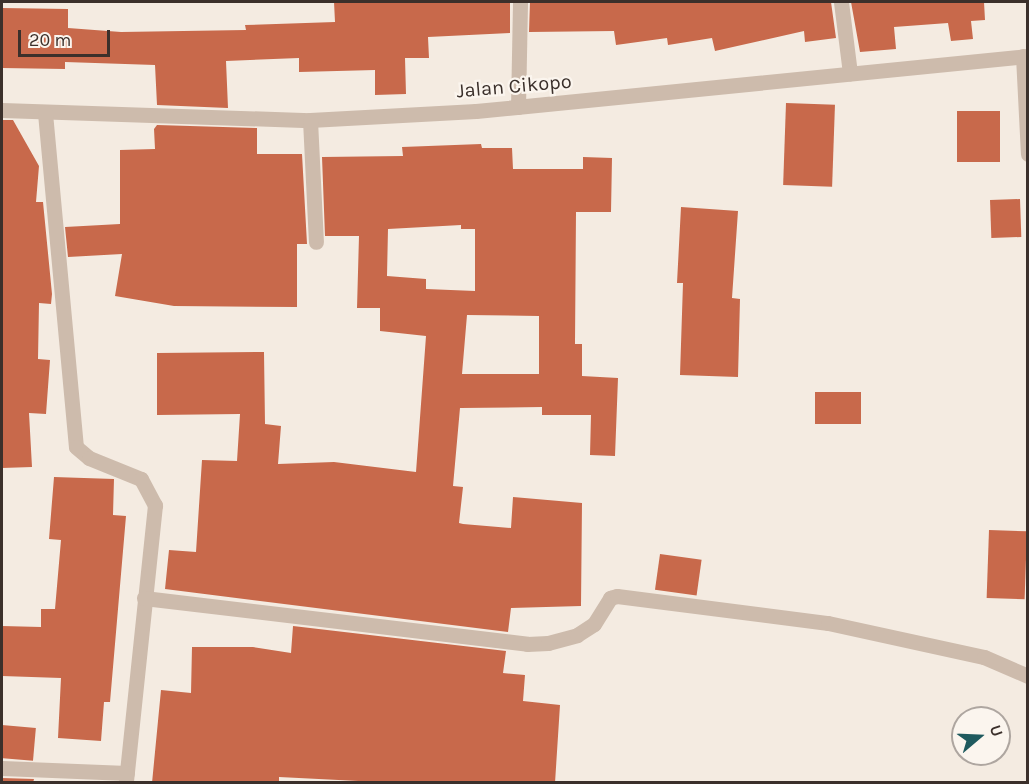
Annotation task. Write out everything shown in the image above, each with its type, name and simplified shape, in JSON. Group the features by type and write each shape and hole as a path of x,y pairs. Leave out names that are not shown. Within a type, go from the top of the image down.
{"street":[{"path":"518,107 520,2"},
{"path":"841,2 850,73"},
{"path":"1025,56 1028,153"},
{"name":"Jalan Cikopo","path":"2,110 310,120 518,107 1025,56"},
{"path":"2,768 127,778 155,505 150,490 141,479 89,458 76,447 45,113"},
{"path":"310,120 316,242"},
{"path":"144,598 527,644 548,643 577,635 594,624 610,598 616,596 828,623 984,657 1028,676"}],"building":[{"path":"334,2 510,2 510,33 428,37 429,58 405,58 406,94 375,95 375,70 299,72 299,58 226,61 228,108 157,105 155,65 65,62 65,69 2,68 2,8 68,9 68,28 121,32 246,30 245,25 335,22"},
{"path":"530,2 831,2 836,38 805,42 804,31 715,51 712,38 668,45 667,38 616,45 614,31 529,32"},
{"path":"851,2 984,2 985,20 971,21 973,39 951,41 948,23 894,27 896,49 860,52"},
{"path":"786,103 835,105 832,187 783,185"},
{"path":"957,111 1000,111 1000,162 957,162"},
{"path":"2,120 13,120 39,166 36,202 43,202 52,294 51,304 39,303 38,359 50,360 46,414 29,413 32,467 2,468"},
{"path":"157,125 257,128 257,154 302,154 307,244 297,244 297,307 174,306 115,296 122,254 68,257 65,227 120,224 120,150 155,149 154,129"},
{"path":"481,144 482,148 512,148 513,169 583,169 583,157 612,158 611,212 576,212 575,344 582,344 582,376 618,378 615,456 590,455 591,415 542,415 542,407 460,408 453,486 463,487 459,523 463,524 511,528 513,497 582,503 581,606 511,608 508,632 165,589 169,550 196,552 202,460 237,461 240,414 157,415 157,353 264,352 265,424 281,426 278,464 334,462 416,472 426,336 380,331 380,308 357,308 359,236 325,236 322,157 403,156 402,147","holes":["461,225 461,229 475,229 475,291 426,289 426,279 387,276 388,229","467,315 539,316 539,374 462,374"]},
{"path":"1020,199 1021,237 991,238 990,200"},
{"path":"681,207 738,211 732,298 740,299 738,377 680,375 683,283 677,283"},
{"path":"815,392 861,392 861,424 815,424"},
{"path":"54,477 114,479 113,515 126,516 110,702 104,702 101,741 58,738 61,678 2,676 2,626 41,627 41,609 55,609 61,540 49,539"},
{"path":"989,530 1027,531 1025,599 987,598"},
{"path":"660,554 702,560 697,595 655,590"},
{"path":"293,626 506,651 503,673 525,675 523,701 560,705 555,783 398,783 279,777 279,783 152,783 161,690 191,693 192,647 253,647 291,653"},
{"path":"2,725 36,728 33,761 2,758"},
{"path":"2,778 34,779 33,783 2,783"}]}
